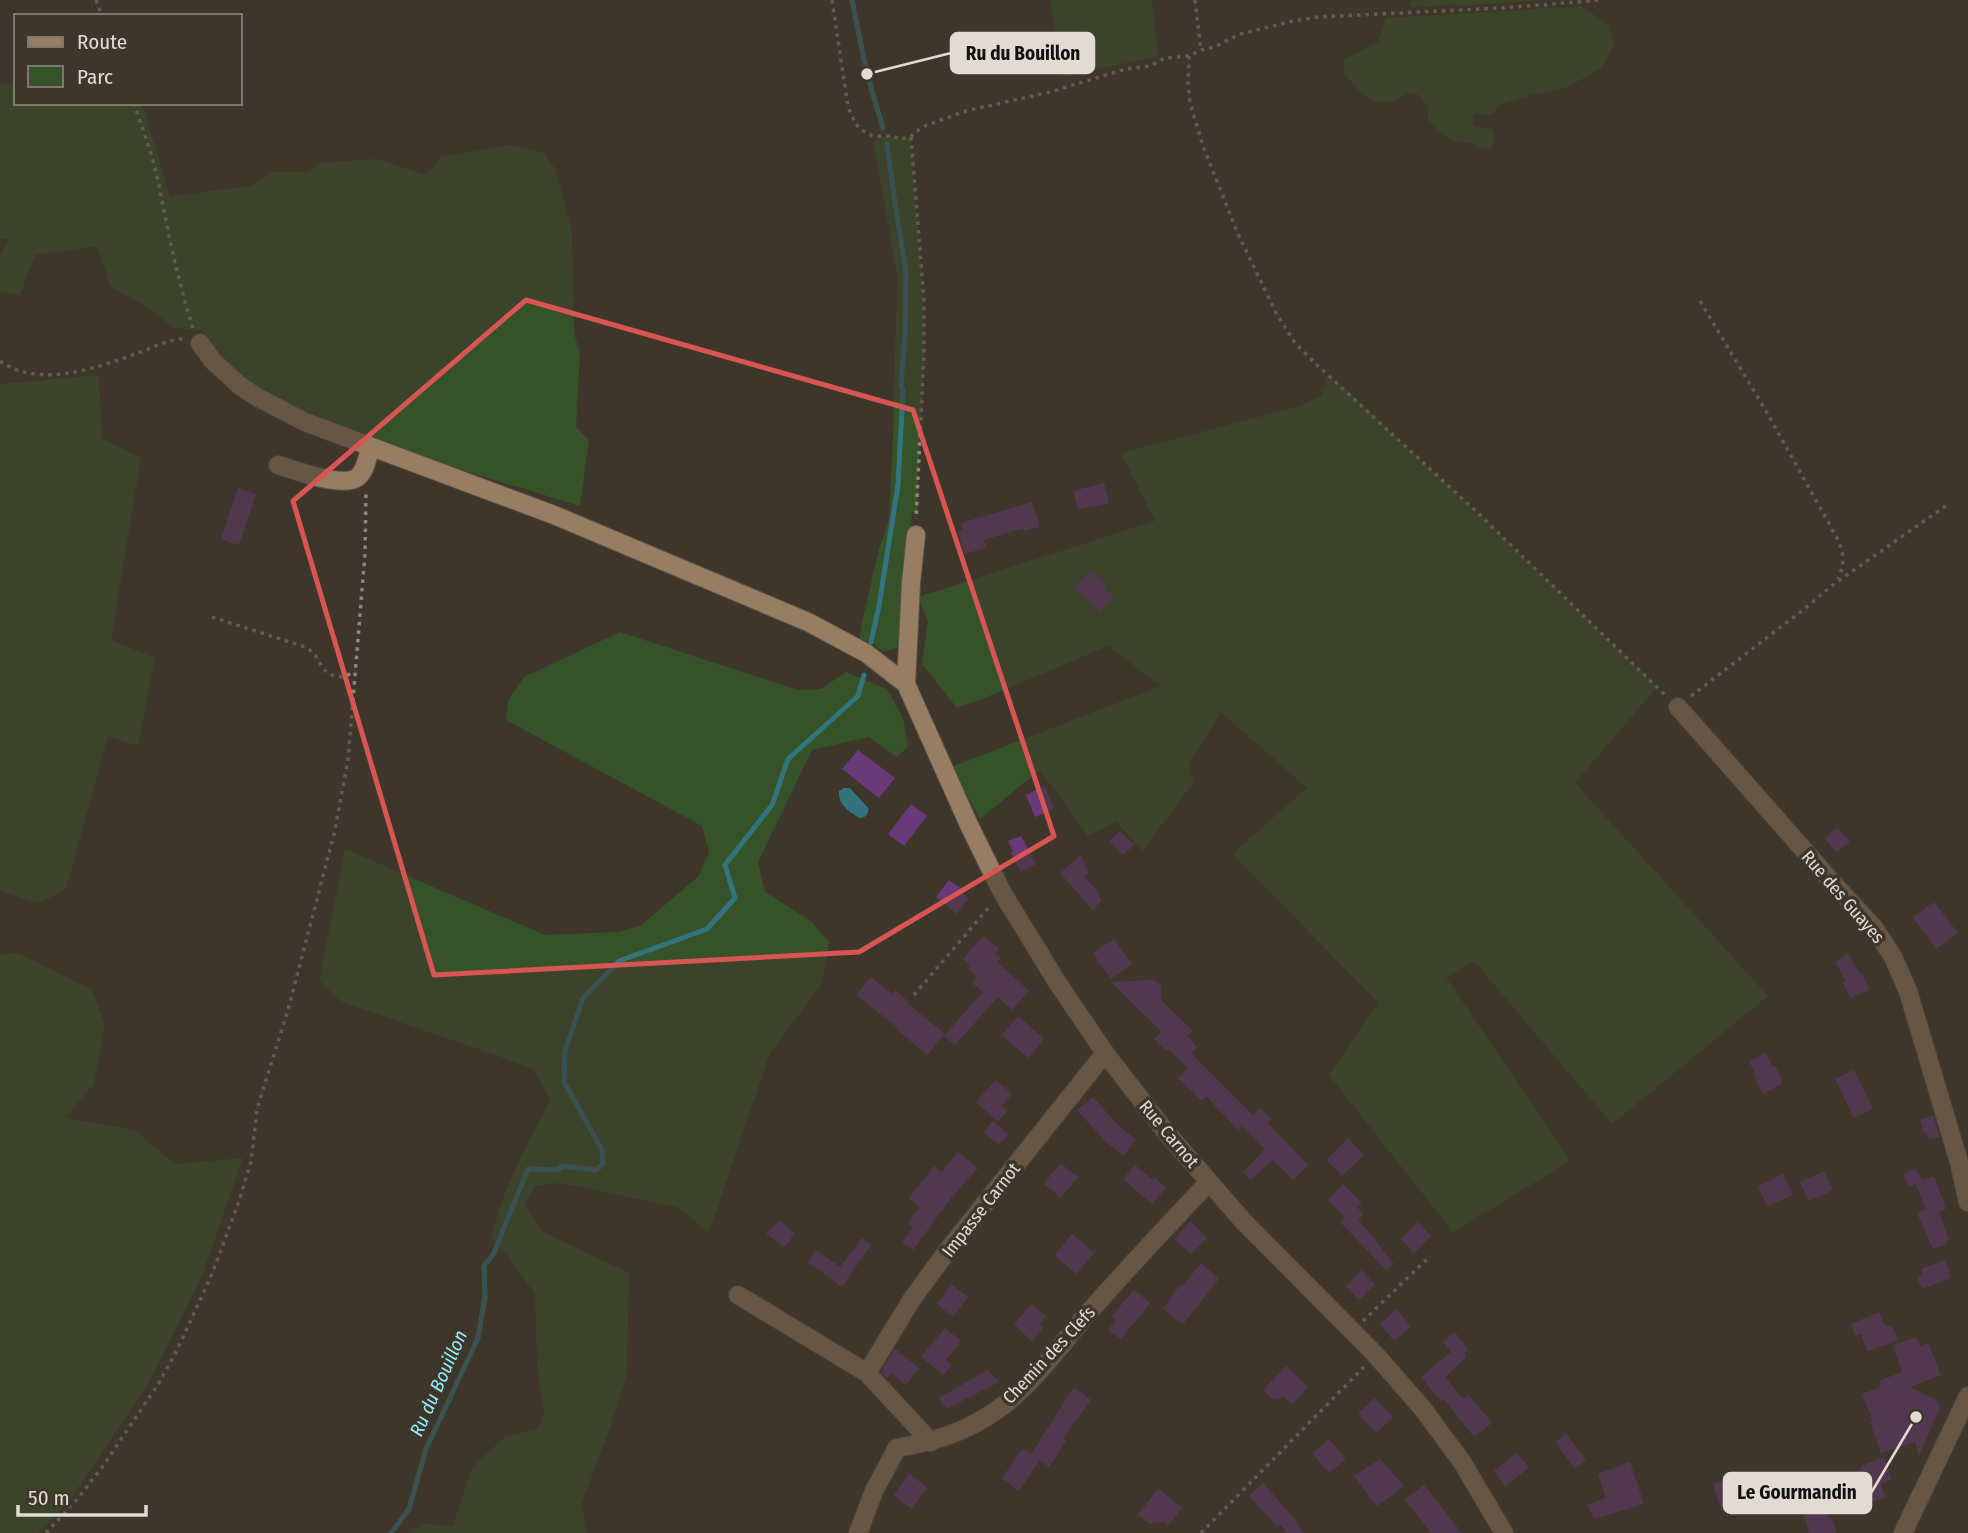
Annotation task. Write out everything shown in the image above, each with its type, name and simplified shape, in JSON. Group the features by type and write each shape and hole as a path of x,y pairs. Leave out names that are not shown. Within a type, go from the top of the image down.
{"street":[{"path":"200,343 223,372 257,397 305,422 554,515 808,622 858,648 906,684"},
{"path":"278,465 342,481 355,479 365,469 371,447"},
{"path":"906,684 916,535"},
{"name":"Rue Carnot","path":"906,684 1002,892 1057,982 1105,1053 1166,1132 1243,1221 1376,1355 1423,1409 1462,1462 1504,1533"},
{"name":"Rue des Guayes","path":"1678,708 1875,929 1893,957 1908,991 1959,1162 1968,1202"},
{"name":"Impasse Carnot","path":"867,1373 912,1299 948,1250 1105,1053"},
{"name":"Chemin des Clefs","path":"858,1533 874,1491 897,1448 931,1442 960,1432 998,1410 1021,1390 1144,1249 1209,1182"},
{"path":"738,1295 867,1373 931,1442"},
{"path":"1903,1533 1968,1396"}],"path":[{"path":"832,0 848,107 855,123 873,136 899,139 911,137 927,125 966,111 1049,92 1126,69 1150,66 1165,58 1189,56 1253,30 1318,17 1537,6 1602,0"},
{"path":"1195,0 1201,50"},
{"path":"1189,56 1190,103 1203,146 1238,234 1276,313 1296,343 1439,476 1657,687"},
{"path":"135,105 158,178 168,236 183,295 200,343"},
{"path":"911,137 922,263 924,340 916,535"},
{"path":"1700,301 1837,538 1843,565 1834,584"},
{"path":"0,361 13,369 55,374 103,365 172,340 190,339 200,343"},
{"path":"46,1533 79,1497 159,1383 197,1308 226,1238 251,1161 257,1110 288,1010 334,834 348,760 366,542 365,469"},
{"path":"1678,708 1696,691 1834,584 1950,503"},
{"path":"212,617 305,647 313,651 330,675 346,677 356,669"},
{"path":"914,995 1002,892"},
{"path":"1352,1332 1427,1259"},
{"path":"1201,1533 1376,1355"}],"highlighted area":[{"path":"526,300 913,410 1054,836 859,952 434,975 293,501"}],"green space":[{"path":"1050,0 1152,0 1158,56 1063,77"},
{"path":"1545,0 1413,8 1410,6 1411,2"},
{"path":"1581,6 1609,25 1614,45 1601,68 1568,87 1498,105 1493,114 1473,114 1473,126 1492,129 1495,140 1490,150 1477,147 1471,142 1452,140 1441,133 1428,119 1428,107 1419,95 1407,93 1396,101 1375,102 1362,94 1344,73 1343,60 1378,42 1386,18"},
{"path":"14,83 14,105 143,105 170,196 251,186 271,172 308,172 319,163 377,159 426,175 441,157 511,145 544,153 556,170 572,230 574,333 580,354 576,427 589,440 580,506 396,450 266,397 225,364 202,330 175,328 144,305 111,287 97,246 35,255 20,295 0,292 0,257 9,239 0,239 0,85"},
{"path":"879,137 899,139 911,137 924,350 918,510 912,513 900,647 883,652 871,642 860,639 879,549 889,520 897,276 874,144"},
{"path":"1323,374 1352,394 1657,687 1575,783 1768,996 1612,1124 1474,961 1446,977 1570,1161 1453,1232 1329,1075 1378,1002 1232,854 1307,788 1221,712 1189,763 1194,782 1142,851 1116,821 1088,836 1040,770 980,819 951,767 1161,686 1108,646 957,708 922,664 928,621 918,597 1155,521 1121,453 1301,406 1322,395 1327,381"},
{"path":"99,375 102,439 141,458 111,640 155,658 138,746 108,736 66,889 38,904 0,891 0,384"},
{"path":"620,632 798,690 821,689 846,672 887,689 903,718 908,747 897,757 869,737 812,750 758,862 765,892 811,921 829,942 822,984 770,1053 709,1232 677,1207 560,1183 535,1186 525,1205 543,1232 629,1273 627,1375 582,1502 586,1533 410,1533 424,1524 453,1526 472,1467 505,1437 538,1429 544,1412 537,1368 535,1294 491,1237 509,1184 551,1100 532,1068 340,1001 319,980 345,849 545,935 617,932 640,926 698,877 709,852 702,826 506,720 508,700 524,677"},
{"path":"18,953 92,990 105,1025 94,1084 65,1118 134,1130 175,1164 243,1158 202,1276 148,1384 69,1501 38,1533 0,1533 0,955"}],"water":[{"path":"850,788 869,809 865,817 859,818 842,804 839,791"}],"building":[{"path":"1104,483 1109,503 1078,509 1073,491"},
{"path":"238,488 256,494 239,545 221,539"},
{"path":"1032,502 1040,527 1024,531 1023,528 984,540 986,548 964,554 958,531 963,530 961,523"},
{"path":"1091,570 1107,585 1104,588 1114,597 1100,612 1074,588"},
{"path":"858,750 895,778 879,798 842,769"},
{"path":"1045,786 1054,809 1035,817 1026,795"},
{"path":"911,804 927,816 904,846 888,834"},
{"path":"1837,827 1850,842 1836,853 1825,838"},
{"path":"1120,831 1134,845 1123,855 1109,841"},
{"path":"1021,836 1036,864 1021,872 1008,841"},
{"path":"1081,855 1089,873 1084,877 1096,889 1101,901 1093,910 1060,873"},
{"path":"949,880 969,898 957,914 936,897"},
{"path":"1934,902 1958,933 1936,949 1913,917"},
{"path":"983,936 999,948 995,953 1001,958 997,962 1029,991 1012,1010 998,997 955,1045 944,1036 983,992 972,983 977,976 963,959"},
{"path":"1114,939 1132,964 1111,979 1093,953"},
{"path":"1848,954 1860,974 1862,973 1869,990 1850,998 1843,983 1846,981 1835,962"},
{"path":"871,977 892,994 895,990 945,1034 927,1055 856,995"},
{"path":"1154,980 1161,986 1161,1000 1193,1031 1187,1036 1197,1047 1191,1053 1253,1115 1260,1108 1271,1119 1267,1123 1308,1165 1293,1180 1273,1160 1250,1180 1243,1172 1265,1149 1242,1126 1238,1130 1206,1096 1202,1101 1178,1078 1188,1068 1154,1039 1162,1032 1111,982"},
{"path":"1018,1016 1044,1039 1028,1058 1002,1035"},
{"path":"1765,1053 1783,1083 1763,1094 1749,1062"},
{"path":"1854,1070 1873,1109 1854,1118 1835,1079"},
{"path":"996,1080 1012,1094 1002,1106 1007,1111 998,1122 976,1102"},
{"path":"1093,1097 1117,1124 1136,1140 1123,1156 1104,1140 1077,1110"},
{"path":"1933,1115 1940,1137 1929,1140 1920,1120"},
{"path":"993,1121 1008,1134 999,1145 983,1132"},
{"path":"1348,1138 1364,1155 1342,1176 1326,1160"},
{"path":"958,1152 978,1168 951,1198 913,1250 902,1243 913,1227 908,1223 920,1207 909,1198 934,1166 942,1172"},
{"path":"1060,1163 1078,1177 1061,1198 1044,1184"},
{"path":"1135,1165 1166,1188 1152,1204 1123,1179"},
{"path":"1916,1168 1922,1180 1934,1176 1946,1209 1939,1212 1949,1240 1946,1241 1947,1244 1933,1249 1917,1213 1926,1209 1916,1184 1909,1187 1903,1174"},
{"path":"1824,1171 1833,1190 1809,1201 1800,1182"},
{"path":"1783,1174 1793,1195 1767,1206 1758,1186"},
{"path":"1343,1184 1362,1203 1357,1207 1363,1214 1358,1219 1394,1264 1386,1270 1340,1222 1345,1217 1328,1200"},
{"path":"779,1221 795,1233 785,1247 766,1234"},
{"path":"1191,1221 1207,1238 1191,1254 1174,1239"},
{"path":"1418,1222 1431,1236 1414,1253 1401,1239"},
{"path":"1072,1234 1094,1253 1076,1274 1055,1255"},
{"path":"862,1238 871,1245 842,1287 808,1262 816,1250 840,1267"},
{"path":"1945,1260 1951,1278 1922,1289 1917,1277 1923,1275 1921,1269"},
{"path":"1201,1263 1219,1279 1183,1324 1163,1309 1180,1285 1182,1287"},
{"path":"1362,1270 1375,1285 1359,1300 1346,1286"},
{"path":"951,1284 968,1297 953,1317 937,1304"},
{"path":"1134,1290 1150,1303 1121,1339 1108,1330 1116,1320 1111,1317"},
{"path":"1031,1304 1046,1316 1039,1325 1043,1328 1032,1341 1014,1325"},
{"path":"1397,1309 1411,1327 1394,1341 1380,1324"},
{"path":"1879,1312 1884,1324 1893,1327 1898,1340 1867,1352 1861,1334 1855,1336 1851,1324"},
{"path":"945,1328 961,1341 946,1360 952,1365 943,1375 921,1357"},
{"path":"1455,1332 1468,1350 1464,1353 1466,1357 1445,1377 1463,1399 1469,1395 1492,1423 1474,1437 1444,1399 1441,1401 1421,1377 1451,1352 1443,1342"},
{"path":"1917,1337 1920,1346 1928,1343 1941,1375 1910,1387 1938,1401 1940,1408 1919,1456 1915,1442 1881,1453 1870,1422 1873,1421 1862,1394 1881,1387 1879,1381 1902,1372 1893,1345"},
{"path":"895,1349 919,1368 906,1385 891,1373 887,1378 881,1372"},
{"path":"1286,1366 1308,1387 1292,1404 1284,1397 1274,1400 1263,1390"},
{"path":"988,1370 999,1382 946,1409 939,1398"},
{"path":"1074,1387 1091,1400 1063,1438 1066,1441 1049,1467 1040,1460 1019,1491 1002,1478 1022,1449 1031,1454"},
{"path":"1375,1398 1393,1418 1376,1433 1358,1413"},
{"path":"1566,1434 1586,1460 1575,1469 1555,1442"},
{"path":"1329,1439 1346,1459 1329,1473 1312,1453"},
{"path":"1517,1453 1529,1468 1505,1486 1494,1471"},
{"path":"1884,1457 1892,1480 1881,1483 1885,1498 1864,1504 1860,1491 1851,1493 1846,1477 1861,1469 1861,1466"},
{"path":"1380,1459 1404,1486 1377,1506 1354,1476"},
{"path":"1630,1462 1644,1504 1594,1519 1587,1505 1606,1498 1598,1474"},
{"path":"909,1474 927,1487 912,1509 894,1495"},
{"path":"1729,1479 1738,1506 1722,1512 1713,1484"},
{"path":"1263,1483 1304,1533 1287,1533 1281,1525 1278,1527 1249,1496"},
{"path":"1424,1485 1462,1533 1431,1533 1405,1500"},
{"path":"1158,1488 1182,1508 1168,1526 1164,1522 1150,1524 1138,1515"},
{"path":"1824,1502 1837,1533 1809,1533 1802,1509"}],"waterway":[{"name":"Ru du Bouillon","path":"852,0 867,74 883,128"},
{"name":"Ru du Bouillon","path":"871,642 898,485 905,336 906,271 887,144"},
{"name":"Ru du Bouillon","path":"391,1533 409,1509 426,1449 478,1338 485,1296 484,1265 493,1255 528,1169 557,1170 563,1166 596,1170 603,1164 602,1150 564,1082 565,1051 583,998 619,961 707,929 735,898 725,865 772,805 788,759 858,696 864,675"}],"place":[{"name":"Ru du Bouillon","path":"867,74"},
{"name":"Le Gourmandin","path":"1916,1417"}]}
